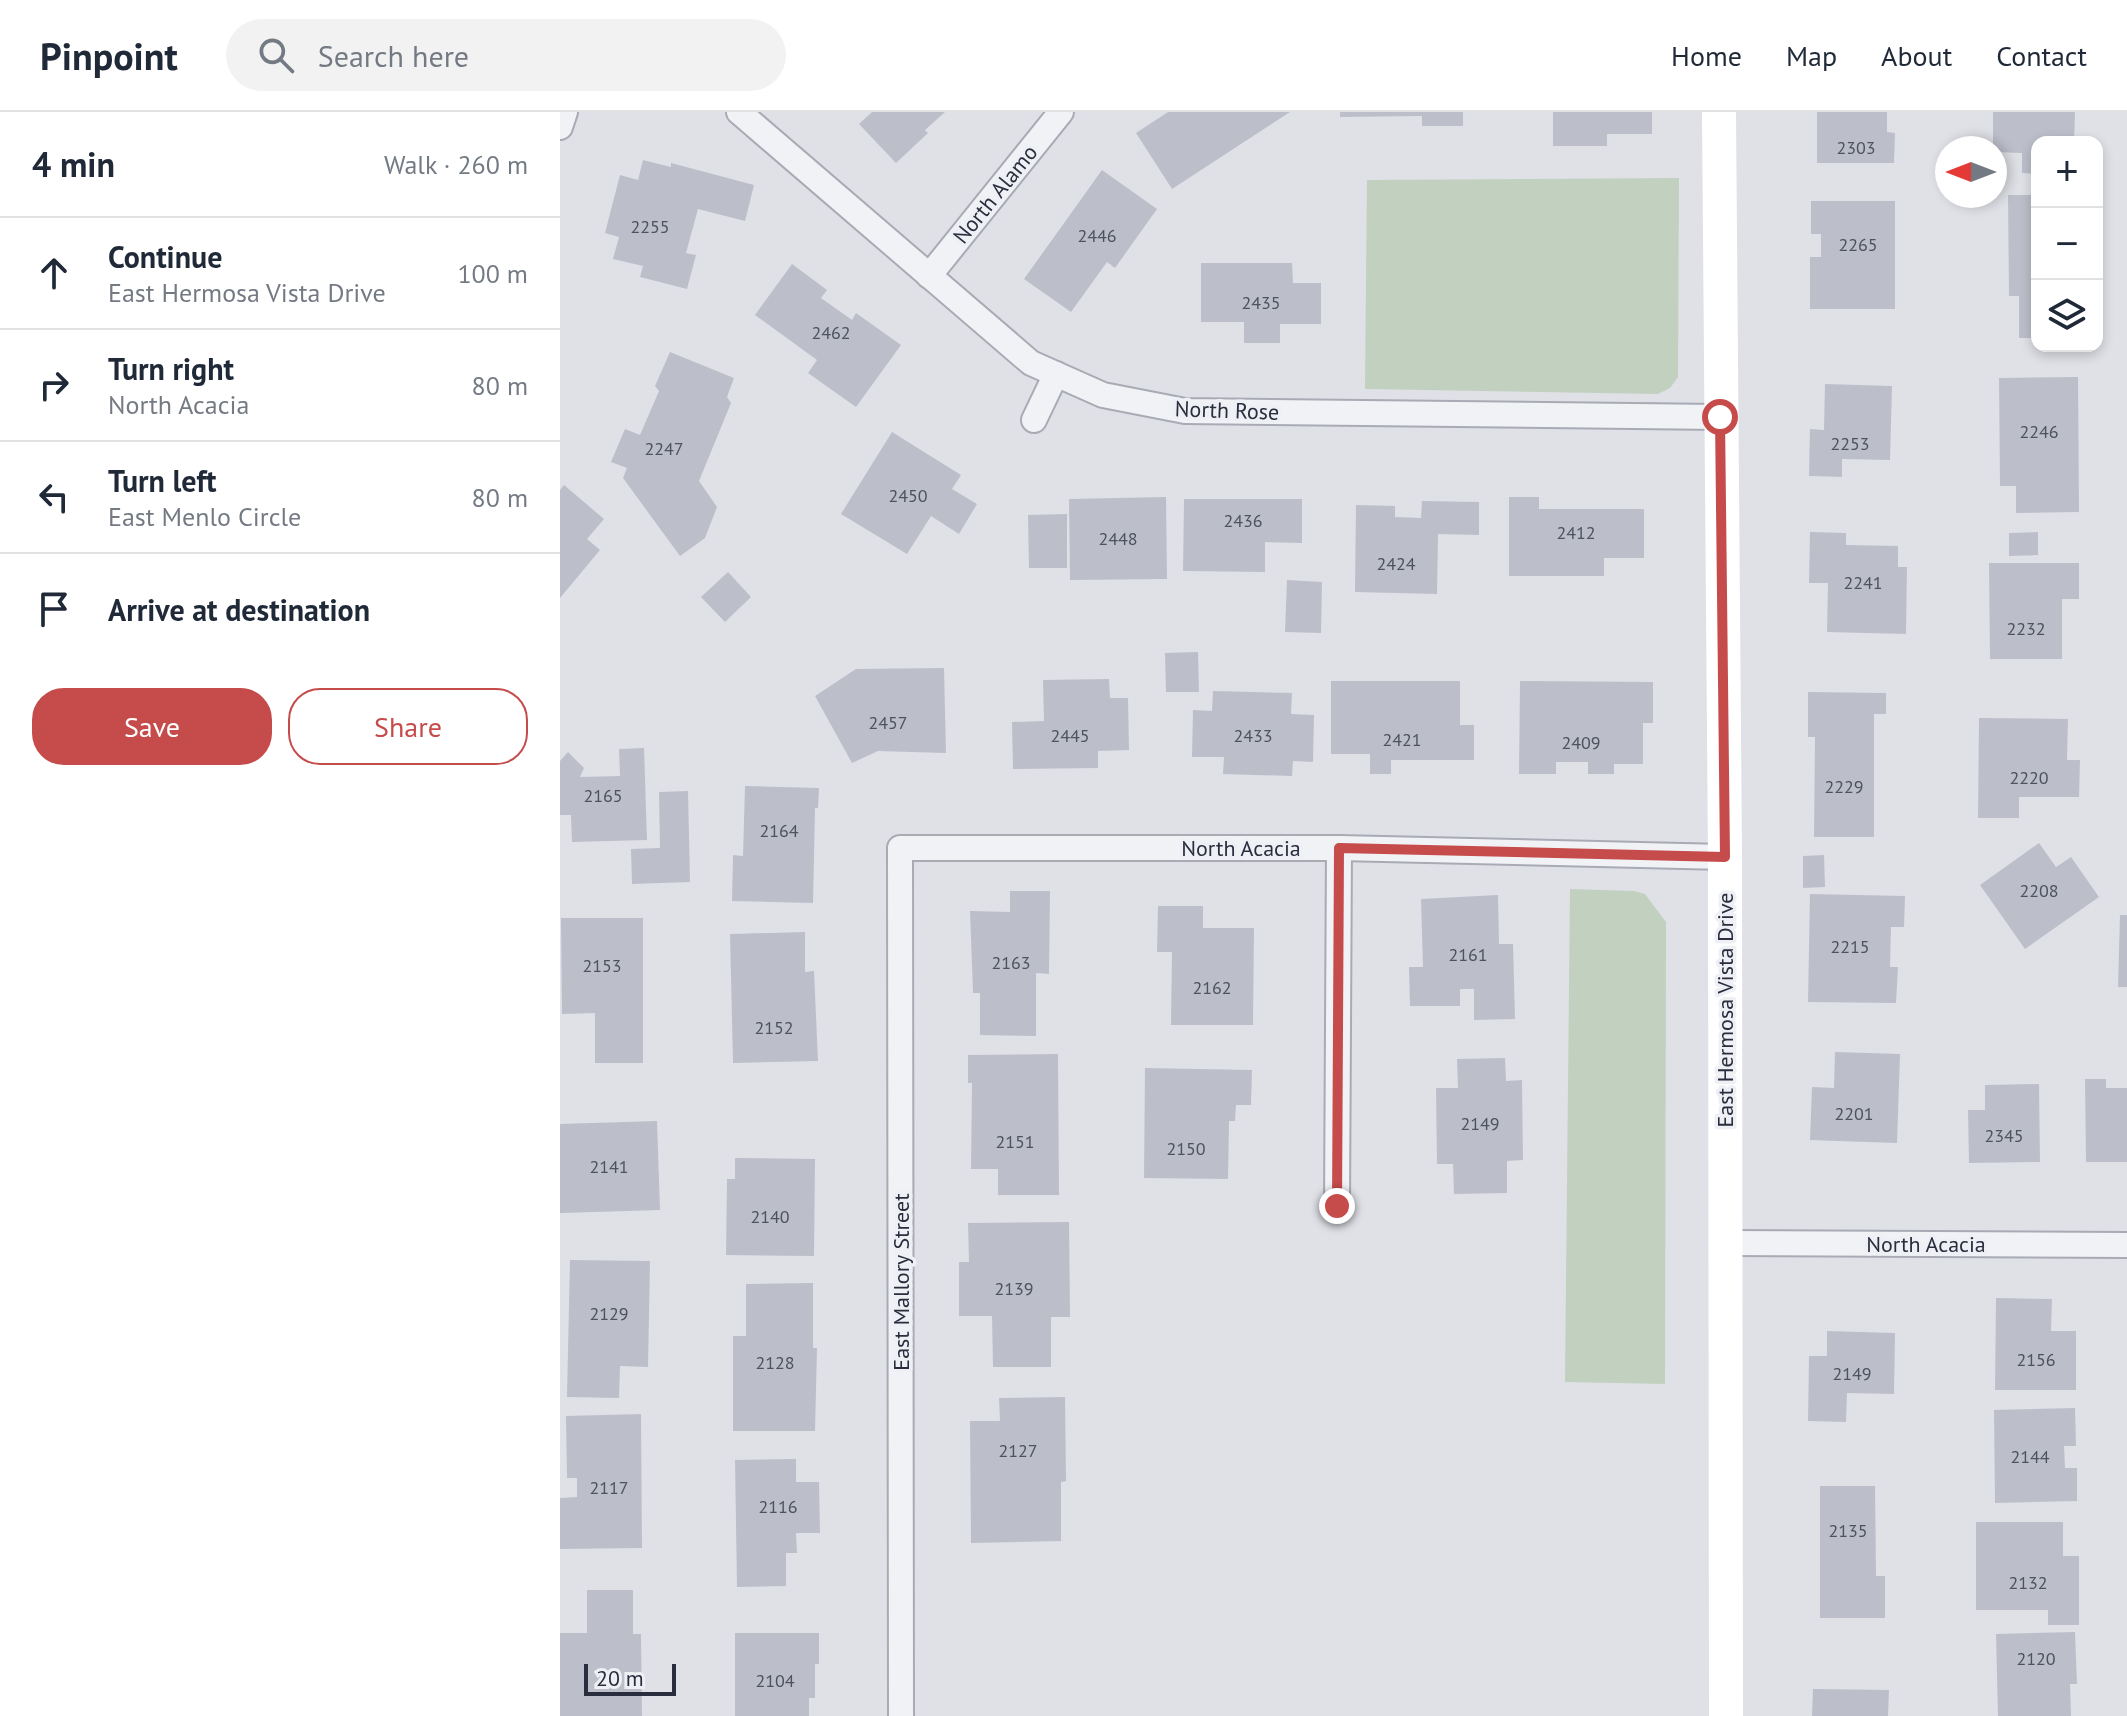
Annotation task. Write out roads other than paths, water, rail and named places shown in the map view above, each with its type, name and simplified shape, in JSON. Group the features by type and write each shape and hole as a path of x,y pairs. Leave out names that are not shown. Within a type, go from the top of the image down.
{"street":[{"path":"560,127 565,112"},
{"name":"North Rose","path":"739,112 1031,363 1103,395 1185,411 1720,417"},
{"name":"North Alamo","path":"929,276 1061,112"},
{"name":"East Hermosa Vista Drive","path":"1719,112 1725,857 1726,1716"},
{"path":"1034,420 1056,374"},
{"name":"North Acacia","path":"900,848 1339,848 1725,857"},
{"name":"East Mallory Street","path":"900,848 901,1716"},
{"path":"1337,1206 1339,848"},
{"name":"North Acacia","path":"1725,1243 2127,1245"}]}
